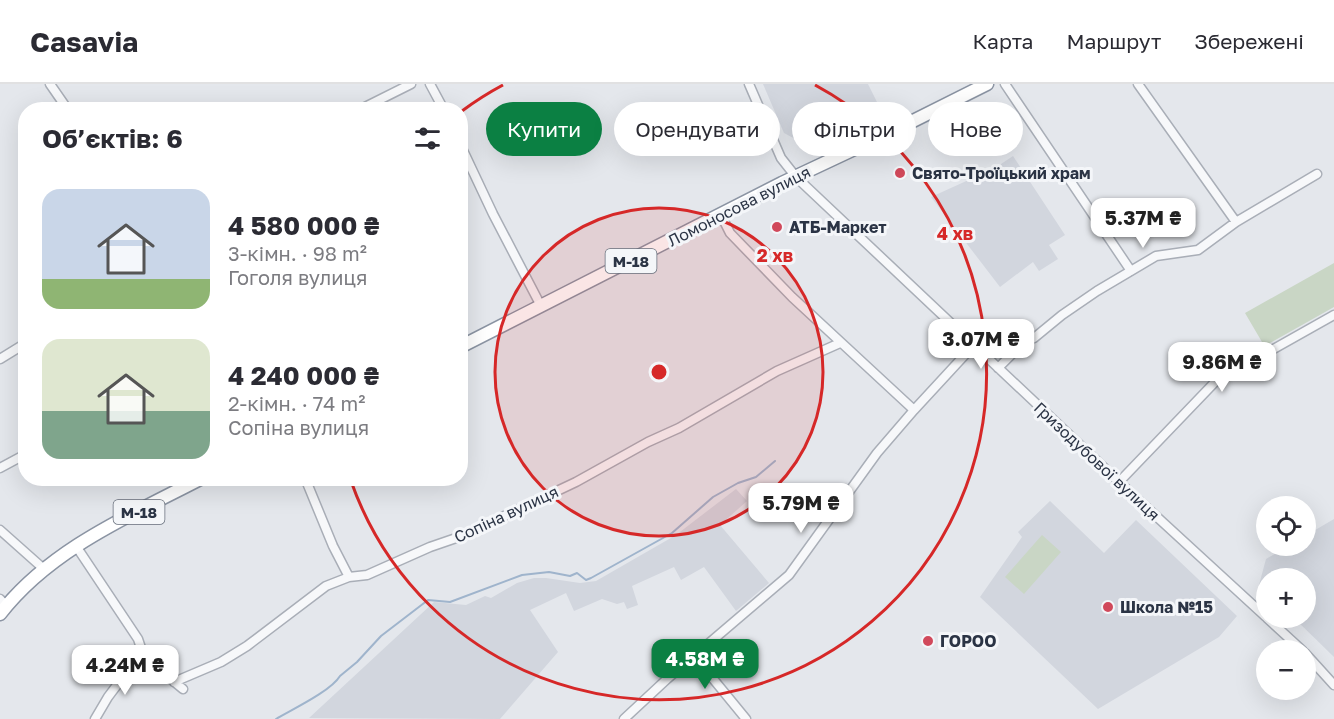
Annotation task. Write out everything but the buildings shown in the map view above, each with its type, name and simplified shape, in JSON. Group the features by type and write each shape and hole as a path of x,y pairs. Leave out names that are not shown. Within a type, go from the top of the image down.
{"highway":[{"name":"Ломоносова вулиця","path":"468,343 796,177 987,84"},
{"name":"М-18","path":"2,606 76,546 187,486"}],"street":[{"path":"50,84 62,102"},
{"path":"375,102 411,84"},
{"path":"429,84 439,102"},
{"name":"Гризодубової вулиця","path":"748,84 781,158 796,177 1256,609"},
{"path":"1005,84 1131,271"},
{"path":"1138,84 1236,222"},
{"path":"468,160 541,306"},
{"path":"998,368 1024,342 1034,338 1062,315 1131,271 1156,256 1198,250 1236,222 1317,174"},
{"path":"721,215 730,233 792,297 914,410"},
{"path":"1119,482 1215,382 1334,315"},
{"name":"Сопіна вулиця","path":"174,682 221,662 275,626 326,586 367,575 509,515 679,428 777,371 840,343"},
{"path":"624,719 667,679 789,575 844,497 914,410 974,345"},
{"path":"0,359 18,348"},
{"path":"0,468 18,458"},
{"path":"308,486 349,578"},
{"path":"0,530 45,570"},
{"path":"76,546 138,639 144,657"},
{"name":"Гризодубової вулиця","path":"1277,628 1291,640"},
{"path":"703,649 701,659 705,669 746,719"},
{"path":"95,719 108,697 138,657 144,657 183,689"},
{"name":"Гризодубової вулиця","path":"1316,666 1334,686"}],"shaded area":[{"path":"763,84 868,84 877,102 792,102 792,137 784,133 780,124 780,102 771,102"},
{"path":"1013,156 1065,235 1049,245 1058,259 1039,271 1033,262 1000,287 931,197 995,168"},
{"path":"736,489 747,501 720,525 769,583 736,611 704,567 681,580 674,567 632,586 638,605 627,609 624,602 617,604 602,599 574,611 566,593 530,610 558,652 500,719 309,718 434,602 466,605 485,596 491,598 517,583 534,578 580,583 596,581 676,535"},
{"name":"Школа №15","path":"1050,501 1104,553 1136,520 1237,616 1219,637 1098,709 980,597 1022,537 1018,532"},
{"path":"1334,519 1334,657 1304,628 1316,628 1316,568 1264,568 1266,559 1271,556 1316,556 1316,530"}],"green space":[{"path":"1334,263 1334,307 1268,344 1262,342 1245,313"},
{"path":"1042,535 1061,552 1024,594 1005,577"}],"waterway":[{"path":"276,719 329,688 381,636 428,600 450,602 522,575 549,572 570,576 577,573 586,580 591,578 672,533 713,497 738,483 756,477 775,461"}],"place":[{"name":"Свято-Троїцький храм","path":"900,173"},
{"name":"АТБ-Маркет","path":"777,227"},
{"name":"Школа №15","path":"1108,607"},
{"name":"ГОРОО","path":"928,641"}]}
